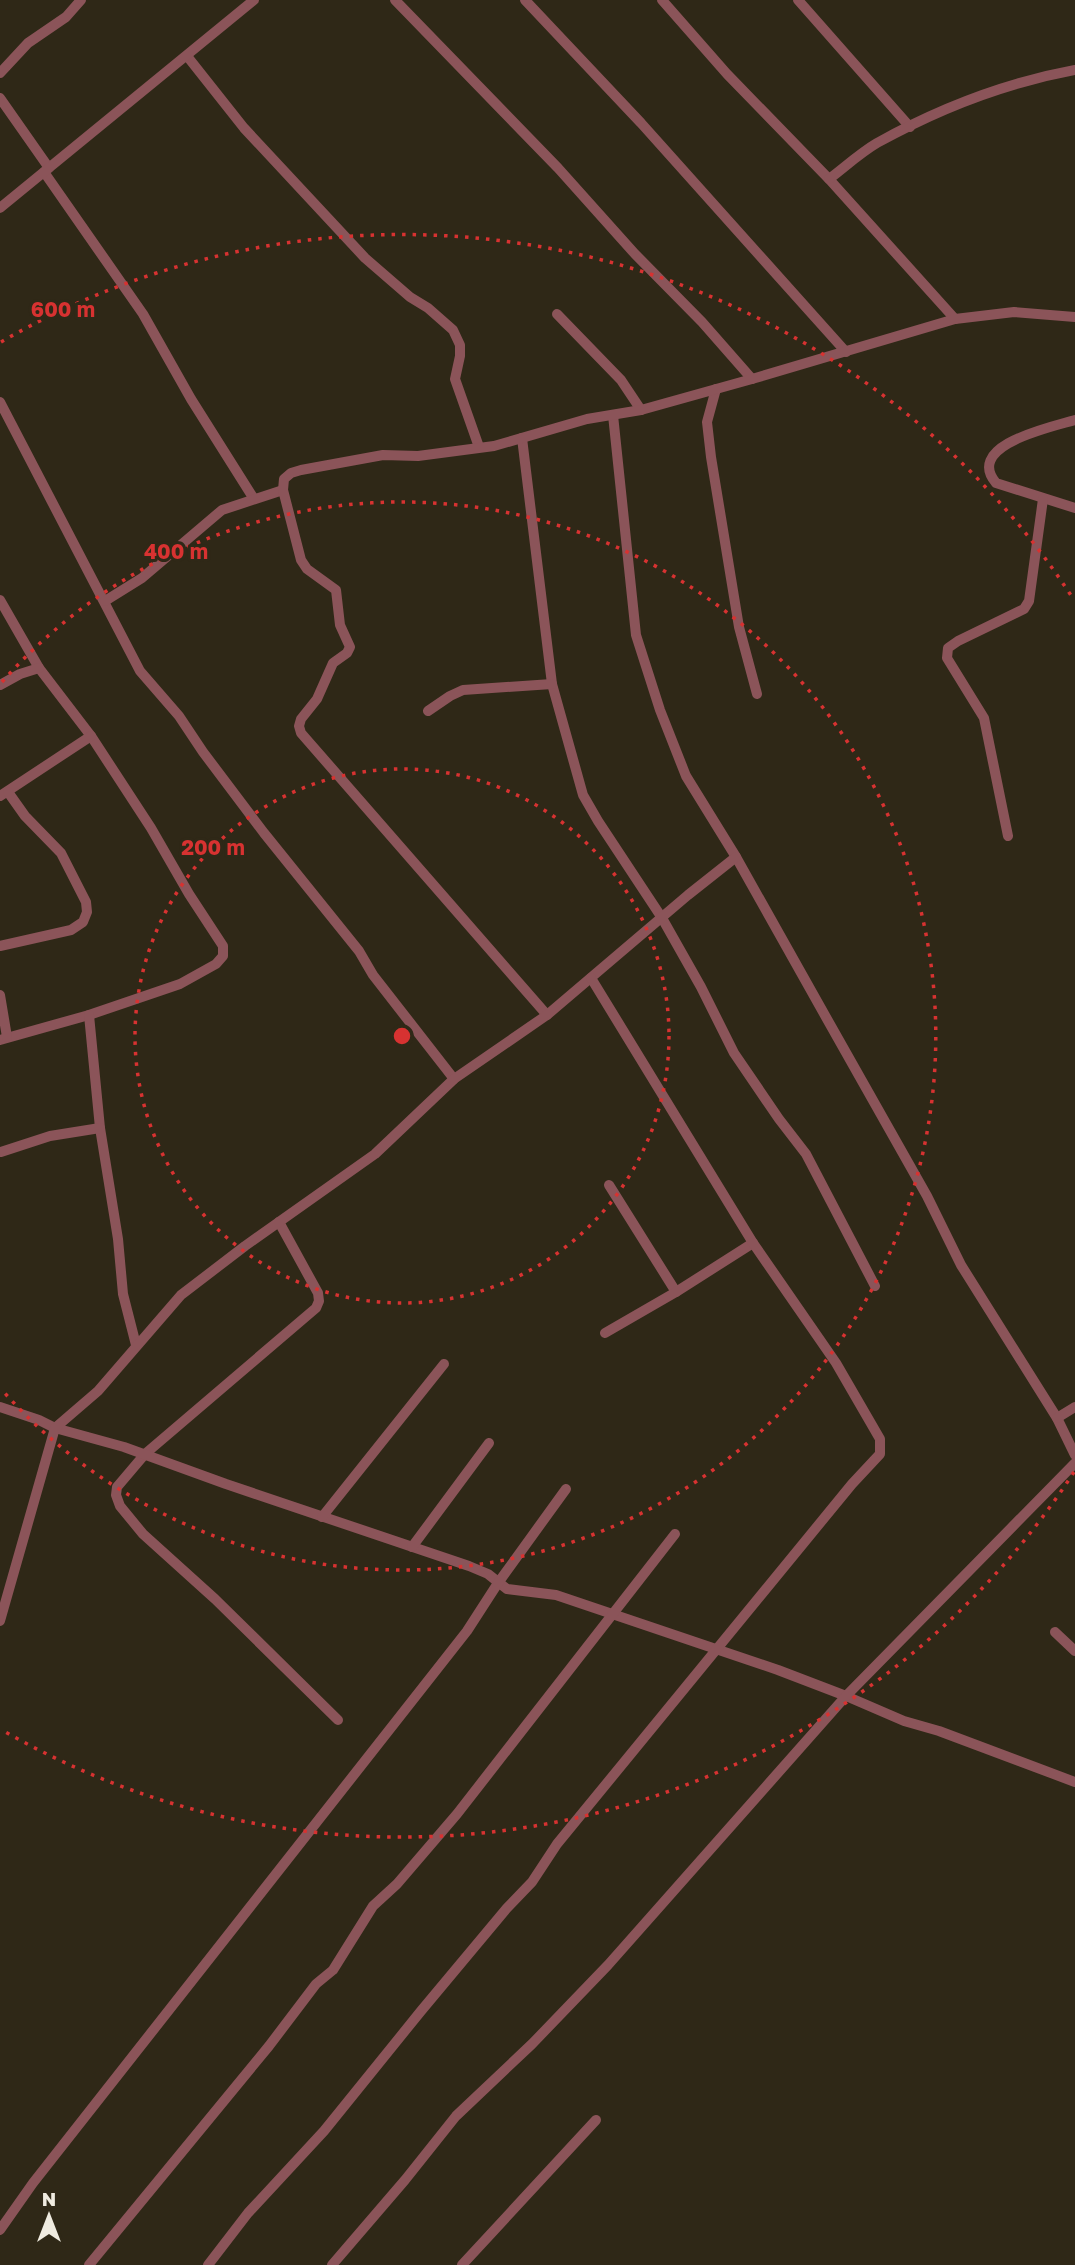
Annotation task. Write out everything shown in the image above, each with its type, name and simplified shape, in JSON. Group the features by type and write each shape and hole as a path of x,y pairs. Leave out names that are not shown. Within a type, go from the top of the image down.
{"street":[{"path":"0,73 28,43 66,17 80,0"},
{"path":"0,208 254,0"},
{"path":"395,0 558,168 752,379"},
{"path":"526,0 641,123 846,352"},
{"path":"662,0 727,74 829,179 955,319"},
{"path":"798,0 910,127"},
{"path":"187,56 244,128 365,258 453,330 460,345 455,379 479,447"},
{"path":"829,179 876,144 910,127 996,89 1075,70"},
{"path":"0,98 143,314 191,399 254,499"},
{"path":"547,1015 302,733 299,726 301,719 317,699 333,663 347,653 350,647 340,625 336,590 307,569 302,560 284,490 284,479 300,470 383,455 418,456 494,446 587,419 641,410 955,319 1014,312 1075,317"},
{"path":"557,314 621,380 641,410"},
{"path":"716,389 707,422 711,457 739,627 757,694"},
{"path":"0,402 140,671 179,716 264,833 359,951 373,975 454,1079"},
{"path":"613,415 636,635 660,710 686,776 736,857 927,1196 961,1265 1057,1418 1075,1455"},
{"path":"1075,420 1020,436 991,457 989,466 990,476 996,484 1075,508"},
{"path":"522,438 552,684 583,795 662,918 734,1053 779,1119 807,1154 875,1286"},
{"path":"105,601 142,578 222,510 284,490"},
{"path":"1008,836 984,718 947,658 948,648 1024,609 1029,601 1043,499"},
{"path":"0,600 39,668 91,736 223,946 223,956 216,964 180,984 89,1015 4,1039 0,995"},
{"path":"0,685 39,668"},
{"path":"428,711 463,690 552,684"},
{"path":"0,946 71,930 83,922 87,912 86,902 61,853 4,794 91,736"},
{"path":"0,1621 55,1428 99,1391 181,1294 375,1154 454,1079 547,1015 736,857"},
{"path":"208,2265 248,2213 324,2131 507,1908 532,1882 557,1844 852,1484 880,1454 880,1439 836,1363 753,1243 591,978"},
{"path":"89,1015 100,1128 118,1239 123,1294 136,1345"},
{"path":"1,1152 50,1136 100,1128"},
{"path":"609,1185 677,1292"},
{"path":"279,1222 318,1293 316,1308 145,1454 117,1487 116,1495 120,1506 143,1534 215,1599 338,1720"},
{"path":"605,1333 677,1292 753,1243"},
{"path":"322,1517 444,1364"},
{"path":"0,1407 55,1428 145,1454 488,1574 507,1589 555,1595 718,1650 1075,1782"},
{"path":"1057,1418 1075,1407"},
{"path":"412,1547 489,1443"},
{"path":"332,2265 456,2116 532,2044 608,1965 846,1696 1075,1464"},
{"path":"0,2230 33,2183 467,1631 566,1489"},
{"path":"89,2265 269,2046 316,1984 333,1970 373,1906 397,1884 457,1814 676,1534"},
{"path":"1055,1632 1075,1651"},
{"path":"462,2265 596,2120"}]}
